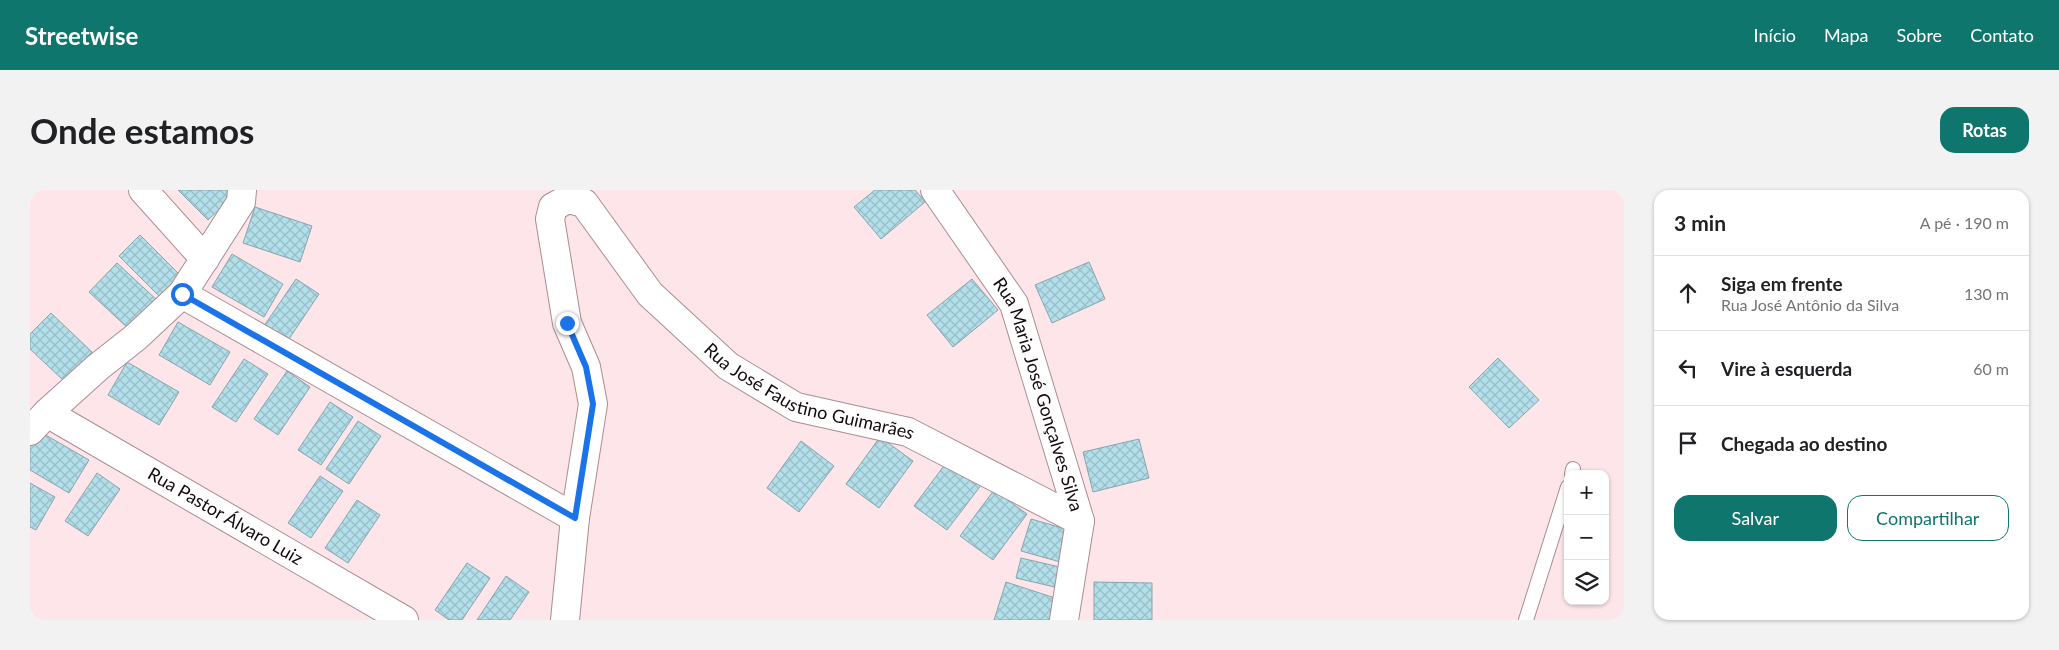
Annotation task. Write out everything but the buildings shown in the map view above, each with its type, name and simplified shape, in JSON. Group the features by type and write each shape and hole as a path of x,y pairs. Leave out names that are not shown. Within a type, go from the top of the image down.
{"street":[{"path":"142,190 205,259"},
{"path":"38,422 98,367 136,337 182,294 241,202 242,190"},
{"name":"Rua Maria José Gonçalves Silva","path":"935,190 1014,304 1080,521 1064,620"},
{"name":"Rua José Faustino Guimarães","path":"575,518 593,404 586,367 567,323 550,219 553,207 568,199 584,203 650,294 728,366 796,407 908,432 1080,521"},
{"path":"182,294 575,518 565,620"},
{"name":"Rua Pastor Álvaro Luiz","path":"38,422 404,620"}],"lane":[{"path":"1526,620 1564,500"}],"route":[{"path":"182,294 575,518 593,404 586,367 567,323"}]}
